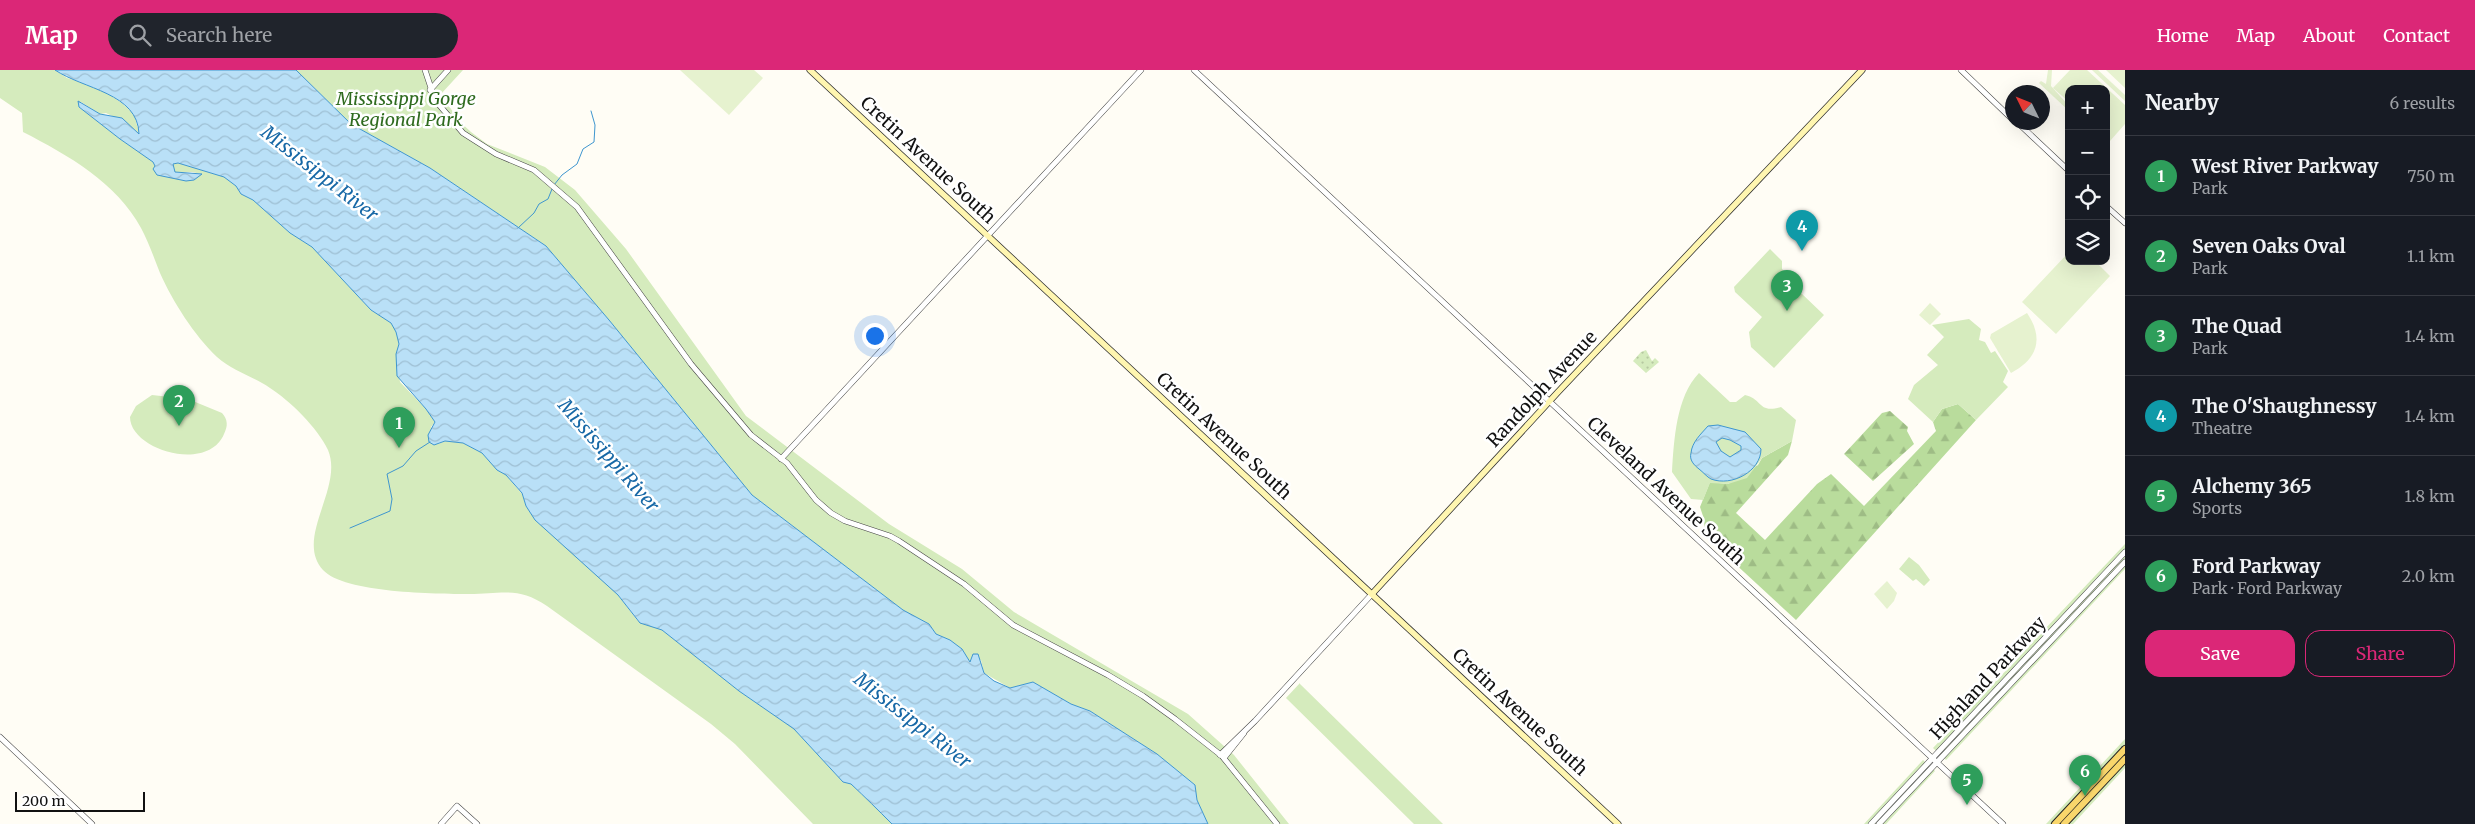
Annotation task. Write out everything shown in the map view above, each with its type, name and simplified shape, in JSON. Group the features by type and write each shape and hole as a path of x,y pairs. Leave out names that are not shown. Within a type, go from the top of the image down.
{"main road":[{"name":"Cretin Avenue South","path":"810,70 1618,824"},
{"name":"Randolph Avenue","path":"1372,594 1550,401 1862,70"},
{"path":"2055,824 2125,749"},
{"path":"2064,824 2125,759"}],"street":[{"path":"425,70 430,90 435,100 463,132 496,154 520,163 544,177 582,214 691,364 744,428 782,459 825,508 838,517 899,541 964,584 1013,625 1143,696 1222,756 1276,824"},
{"path":"430,90 448,70"},
{"path":"782,459 1141,70"},
{"name":"Cleveland Avenue South","path":"1194,70 2003,824"},
{"path":"1961,70 2005,112"},
{"path":"2024,130 2065,168"},
{"path":"2110,210 2125,223"},
{"name":"Highland Parkway","path":"1871,824 2125,552"},
{"name":"Highland Parkway","path":"1878,824 2125,562"},
{"name":"Randolph Avenue","path":"1222,756 1372,594"},
{"path":"0,737 92,824"},
{"path":"441,824 457,806 477,824"}],"green space":[{"path":"0,70 55,70 67,78 97,87 122,103 137,117 136,122 140,134 124,122 106,113 100,114 81,102 79,107 153,162 154,169 158,175 194,180 201,174 174,172 173,163 178,163 224,177 236,186 241,194 253,200 290,233 312,247 371,310 391,323 399,344 396,354 400,382 426,409 435,422 431,427 438,444 445,441 463,443 482,453 497,470 506,475 522,494 526,506 535,520 595,572 618,595 637,620 662,630 739,691 794,729 843,782 851,784 892,824 813,824 735,744 711,724 537,600 518,593 509,592 469,594 392,591 370,588 334,578 323,570 316,557 314,543 316,528 330,480 331,465 328,450 323,442 302,415 278,393 223,362 208,348 185,318 171,295 144,234 131,212 119,197 90,172 57,150 23,132 22,113 0,98"},
{"name":"Mississippi Gorge Regional Park","path":"296,70 463,70 441,94 459,121 487,144 545,167 575,190 626,249 746,416 889,524 962,569 1014,612 1188,714 1234,755 1289,824 1208,824 1197,800 1195,785 1157,754 1090,711 1071,704 1033,682 1010,688 984,673 981,660 973,659 970,662 962,649 950,640 936,634 929,624 903,610 752,495 546,246 430,168 351,124"},
{"path":"680,70 754,70 763,78 729,115"},
{"path":"2048,70 2052,70 2051,86 2065,102 2065,107 2050,93 2050,85 2041,85 2039,83 2041,81 2046,84"},
{"path":"2070,70 2087,70 2103,85 2065,85 2065,98 2053,88"},
{"path":"2092,70 2098,70 2125,95 2125,101 2110,85"},
{"path":"2106,70 2125,70 2125,88"},
{"path":"2110,91 2125,105 2125,124 2110,141"},
{"path":"1770,249 1782,261 1782,269 1789,276 1795,274 1801,293 1824,315 1774,368 1751,347 1749,332 1762,317 1735,292 1734,287"},
{"path":"2065,256 2065,265 2099,265 2110,276 2056,334 2022,302"},
{"path":"1930,303 1941,314 1930,325 1919,315"},
{"path":"2027,313 2035,331 2036,347 2027,361 2011,373 1990,338 1991,334"},
{"path":"1969,319 1981,329 1979,340 1985,342 1991,353 1995,351 2008,371 2003,382 2008,387 1976,420 1958,404 1942,409 1933,422 1908,399 1914,385 1938,365 1927,355 1944,337 1932,325"},
{"path":"1646,350 1652,361 1655,358 1659,362 1646,373 1633,361 1641,352"},
{"path":"1699,373 1730,402 1736,402 1745,395 1768,409 1781,407 1796,420 1792,441 1762,458 1747,478 1728,484 1710,483 1703,500 1691,499 1672,472 1675,433 1681,406 1691,383"},
{"path":"152,395 188,399 222,413 227,423 224,434 215,446 203,452 187,454 171,452 156,447 142,439 133,429 130,417 136,406"},
{"path":"1958,404 1976,420 1796,620 1705,536 1704,519 1700,507 1710,482 1728,484 1758,465 1762,458 1792,441 1788,455 1736,513 1765,540 1817,484 1831,474 1864,506 1936,431 1933,422 1942,409"},
{"path":"1890,411 1908,427 1907,431 1914,444 1873,481 1844,454 1882,413"},
{"path":"2125,544 2125,569 1946,760 1933,748"},
{"path":"1909,557 1919,565 1930,580 1924,586 1916,579 1913,581 1899,569"},
{"path":"1887,581 1897,593 1894,601 1887,609 1874,594"},
{"path":"1300,683 1443,824 1414,824 1286,698"},
{"path":"2125,739 2125,768 2073,824 2046,824"},
{"path":"1923,760 1935,771 1886,824 1864,824"}],"water":[{"name":"Mississippi River","path":"55,70 296,70 351,124 430,168 546,246 752,495 903,610 929,624 936,634 950,640 962,649 970,662 973,654 978,654 984,673 994,681 1010,688 1033,682 1071,704 1090,711 1157,754 1195,785 1197,800 1208,824 892,824 851,784 843,782 794,729 739,691 662,630 640,623 618,595 535,520 526,506 522,493 482,453 463,443 445,441 434,445 429,442 428,435 435,422 397,376 396,354 399,344 391,323 371,310 312,247 290,233 253,200 241,194 236,186 224,177 178,163 173,164 175,172 202,174 194,180 186,181 157,175 153,169 155,166 153,162 79,107 78,101 100,114 122,118 139,134 136,120 129,109 107,94"},
{"path":"1718,425 1745,432 1761,449 1760,457 1751,470 1736,479 1719,481 1711,479 1695,466 1691,458 1693,445 1708,426","holes":["1722,438 1741,446 1741,450 1730,457 1721,451 1716,442"]}],"waterway":[{"path":"554,185 562,175 577,164 583,149 594,142 595,125 591,111"},
{"path":"518,228 534,213 539,204 548,199 552,189"},
{"path":"350,528 390,511 392,499 387,474 403,466 416,451 430,442"}],"place":[{"name":"The O'Shaughnessy","path":"1802,251"},
{"name":"The Quad","path":"1787,311"},
{"name":"Seven Oaks Oval","path":"179,426"},
{"name":"West River Parkway","path":"399,448"},
{"name":"Ford Parkway","path":"2085,796"},
{"name":"Alchemy 365","path":"1967,805"}]}
